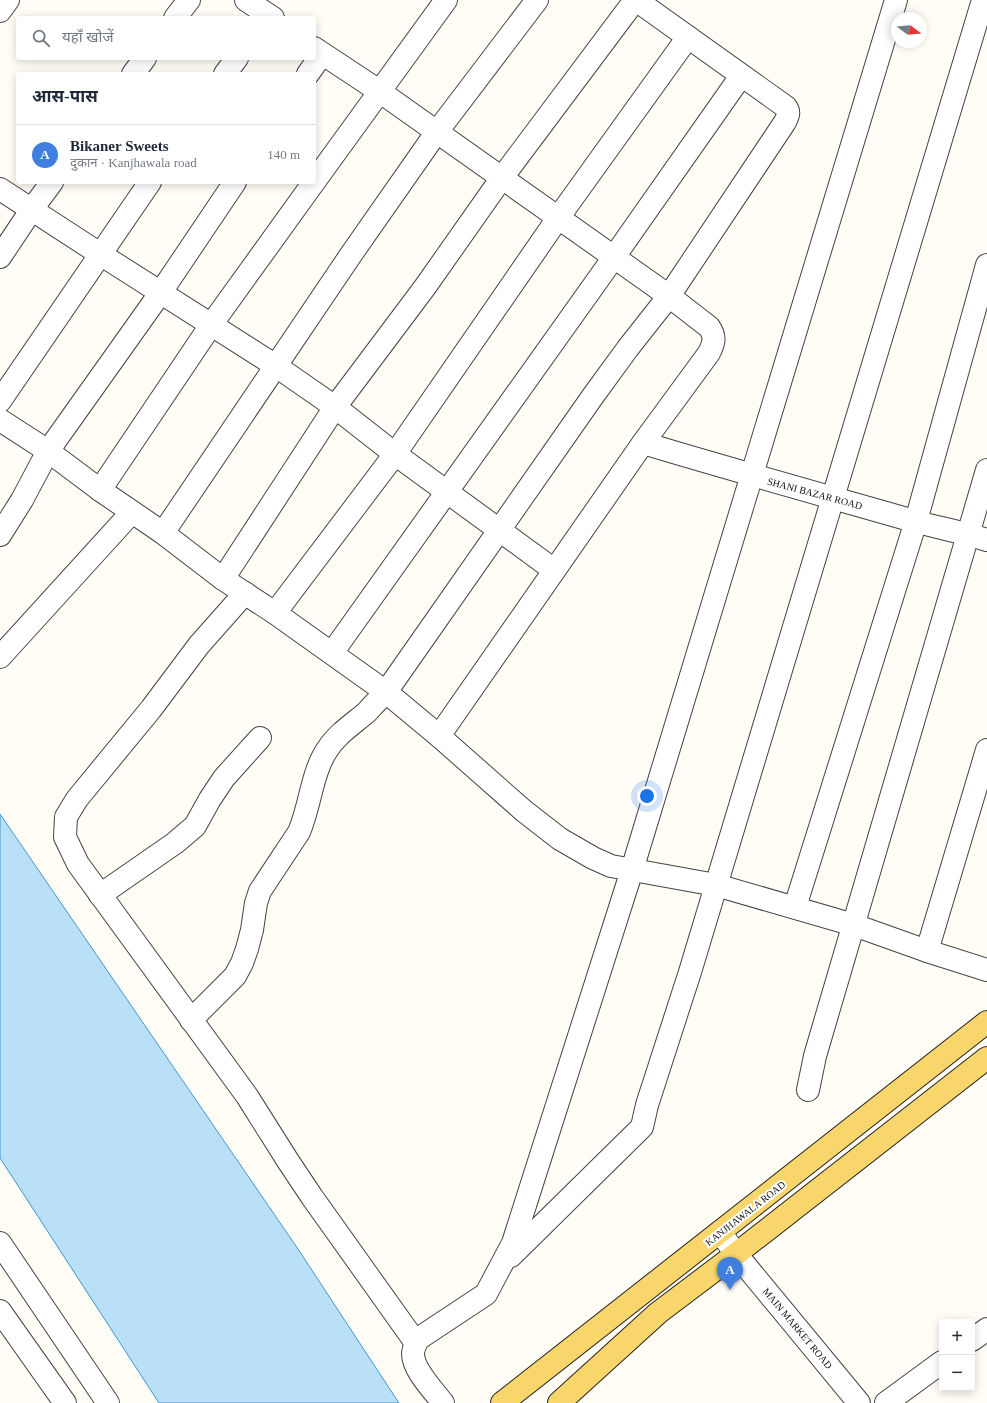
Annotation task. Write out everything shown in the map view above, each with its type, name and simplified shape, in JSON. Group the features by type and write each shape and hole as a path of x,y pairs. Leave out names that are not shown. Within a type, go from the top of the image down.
{"main road":[{"name":"KANJHAWALA ROAD","path":"502,1403 987,1022"},
{"path":"559,1403 658,1313 987,1058"}],"street":[{"path":"0,11 8,0"},
{"path":"177,16 189,0"},
{"path":"246,0 270,13"},
{"path":"316,179 446,0"},
{"path":"163,533 350,256 436,133 536,0"},
{"path":"191,1020 235,976 242,963 252,930 256,903 260,891 299,832 313,784 326,750 339,734 366,712 386,692 593,396 669,296 785,122 788,114 786,107 636,0 501,178 425,287 335,407 223,579"},
{"path":"443,1403 416,1368 413,1354 416,1343 418,1339 486,1294 513,1243 632,870 896,0"},
{"path":"502,1265 642,1127 647,1105 690,972 983,0"},
{"path":"275,613 395,454 558,218 688,37"},
{"path":"318,51 379,91 436,133 669,296 709,327 714,333 714,345 709,353 643,442 439,736"},
{"path":"134,72 144,60"},
{"path":"227,72 236,60"},
{"path":"309,72 314,60"},
{"path":"332,653 741,76"},
{"path":"0,257 51,184"},
{"path":"0,401 149,184"},
{"path":"0,535 22,500 48,450 161,292 234,184"},
{"path":"100,490 211,325 313,184"},
{"path":"0,189 276,366 335,407 395,454 554,570"},
{"path":"795,908 916,521 987,265"},
{"path":"0,420 48,450 100,490 163,533 223,579 275,613 386,692 439,736 524,811 560,839 593,858 612,866 716,885 854,924 927,951 987,970"},
{"name":"SHANI BAZAR ROAD","path":"643,442 752,476 977,537"},
{"path":"808,1090 815,1056 854,924 977,537 987,470"},
{"path":"0,657 132,512"},
{"path":"245,593 199,645 151,708 77,799 66,817 65,837 78,864 247,1096 308,1191 416,1343"},
{"path":"100,894 174,843 195,826 224,778 260,738"},
{"path":"927,951 987,750"},
{"name":"MAIN MARKET ROAD","path":"720,1232 736,1254 859,1403"},
{"path":"0,1244 108,1403"},
{"path":"0,1311 65,1403"},
{"path":"975,1338 987,1329"},
{"path":"886,1403 939,1364"}],"water":[{"path":"0,814 298,1249 399,1403 159,1403 0,1158"}],"place":[{"name":"Bikaner Sweets","path":"730,1290"}]}
